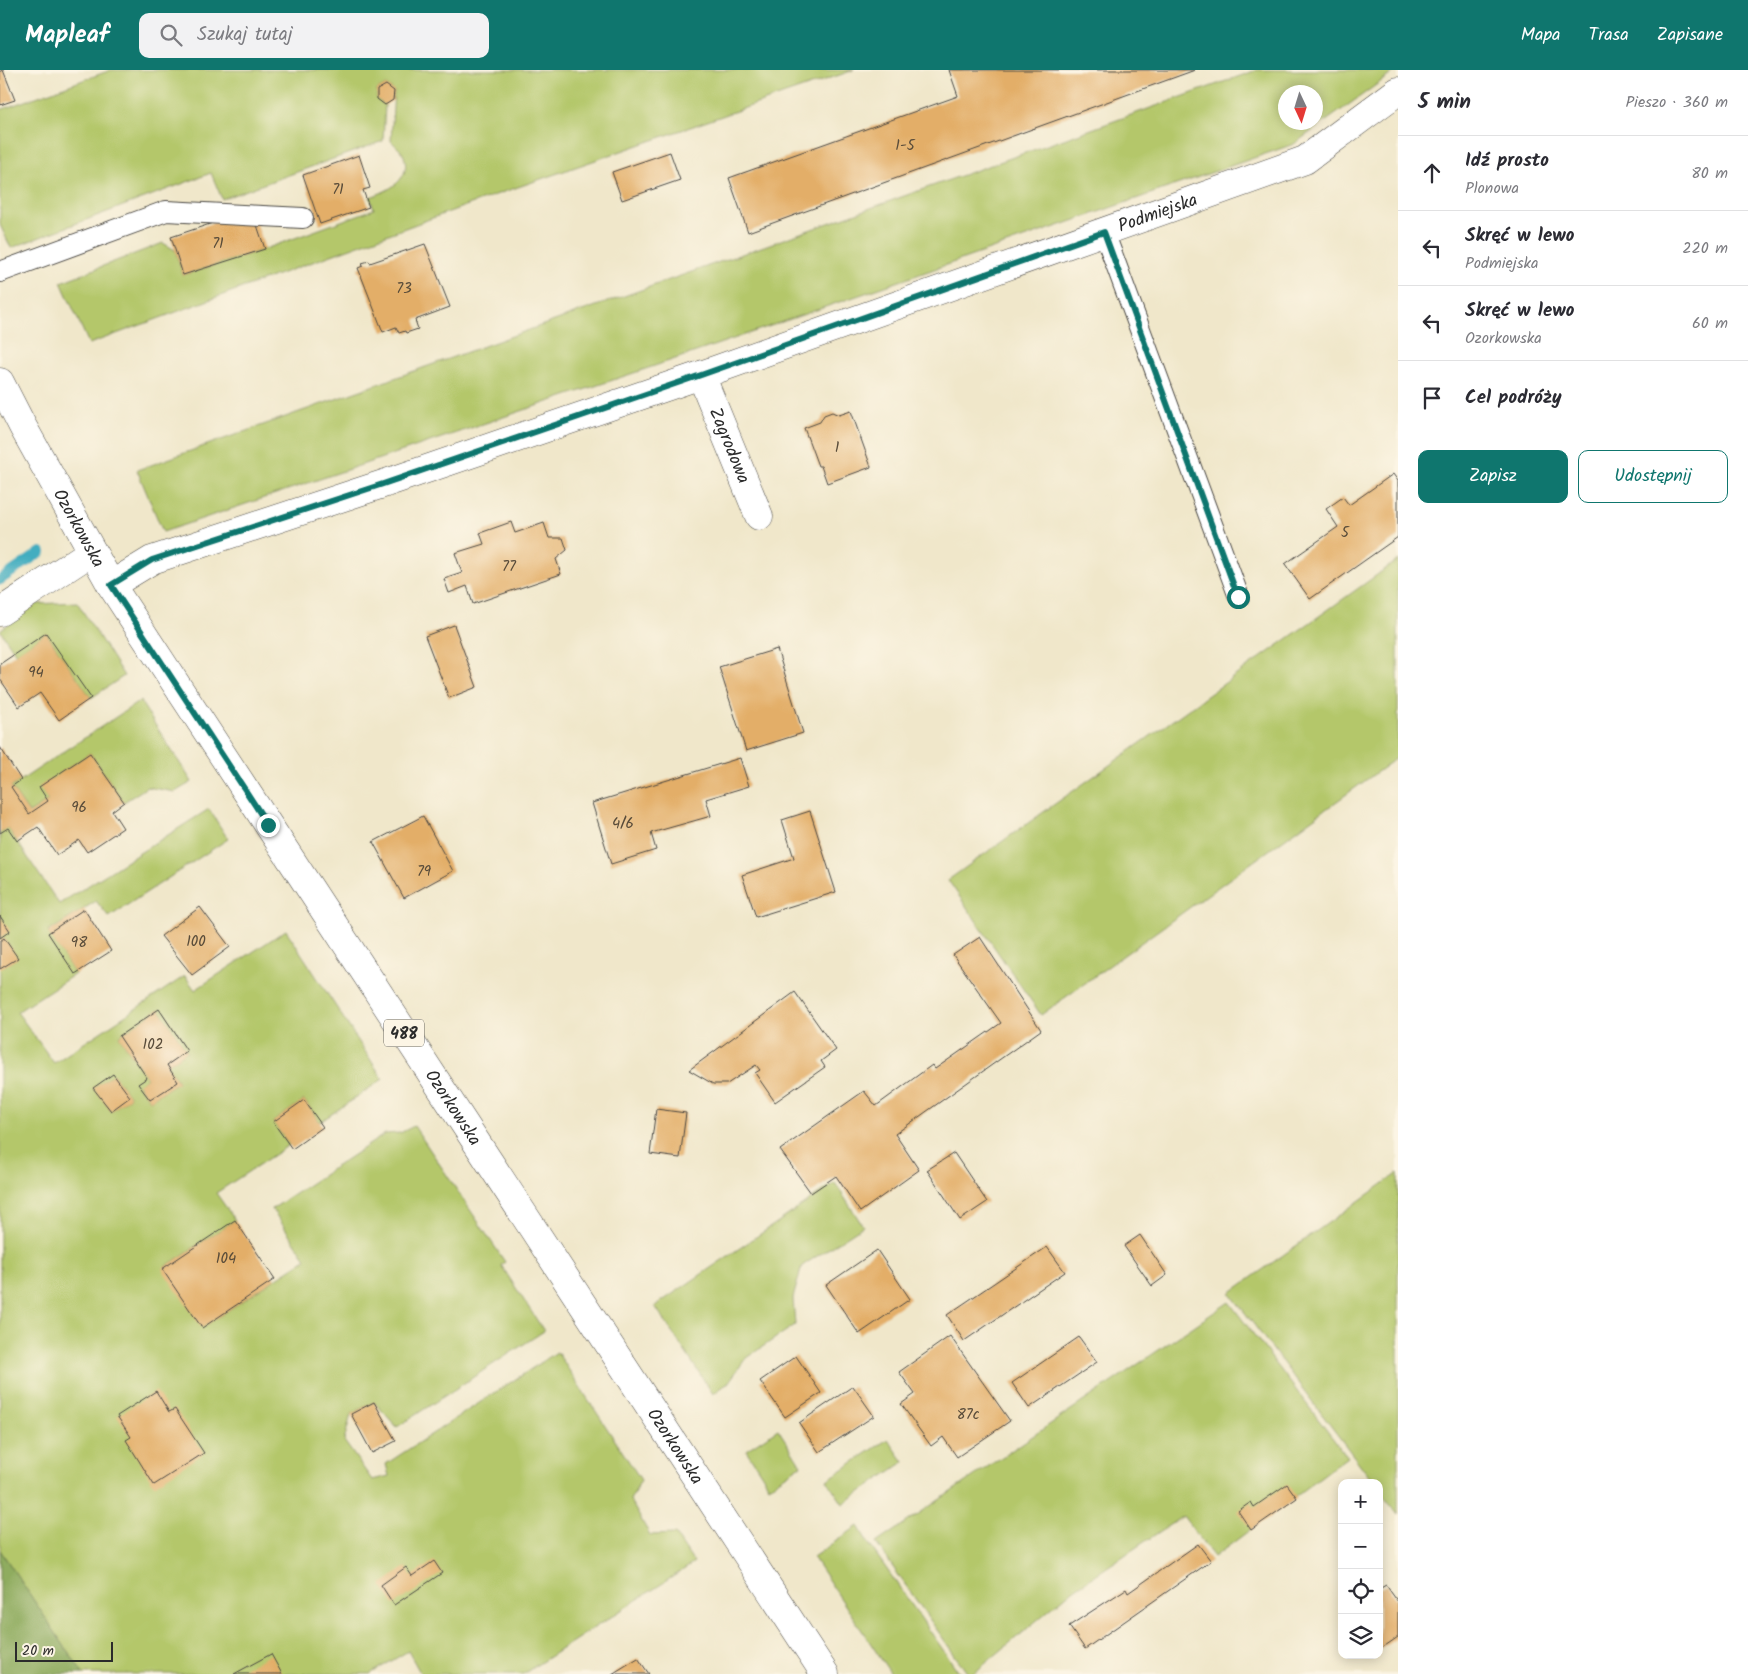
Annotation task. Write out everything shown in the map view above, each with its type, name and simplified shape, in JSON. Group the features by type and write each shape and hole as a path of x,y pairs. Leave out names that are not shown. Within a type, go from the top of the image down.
{"street":[{"name":"Podmiejska","path":"111,585 152,560 383,484 701,375 1305,160 1398,91"},
{"name":"Zagrodowa","path":"701,375 759,516"},
{"name":"Ozorkowska","path":"0,382 91,552 111,585 825,1674"},
{"path":"0,612 91,552"}],"lane":[{"path":"0,272 166,211 303,218"},
{"path":"1104,232 1238,597"}],"green space":[{"path":"111,70 854,70 498,194 89,344 61,282 163,243 175,250 183,275 265,249 374,209 370,197 391,188 397,183 405,172 406,164 403,154 391,141 394,91 386,85 377,90 377,99 385,105 383,141 222,199 211,173 11,248 0,225 0,110"},
{"path":"1257,70 1397,70 1323,123 1323,85 1278,85 1278,130 1313,130 1294,144 690,354 163,532 137,470"},
{"path":"1398,560 1398,757 1041,1015 948,880"},
{"path":"77,602 124,676 91,698 46,633 16,654 0,630 37,604"},
{"path":"140,701 192,782 175,792 147,787 124,802 90,753 40,787 48,801 29,813 11,787"},
{"path":"209,809 228,839 109,917 96,901 48,932 75,974 17,1012 54,1063 185,976 195,990 286,930 383,1079 320,1122 304,1100 273,1122 289,1145 216,1193 235,1220 163,1268 203,1327 306,1259 272,1209 385,1134 400,1133 414,1126 505,1262 501,1265 544,1331 397,1427 374,1402 351,1414 344,1441 372,1480 389,1476 386,1464 557,1352 641,1480 630,1500 650,1535 675,1534 694,1563 523,1674 421,1674 408,1651 370,1674 83,1674 0,1550 0,969 17,958 4,938 0,941 0,833 8,828 59,904","holes":["159,1009 187,1051 167,1065 178,1082 150,1100 138,1085 147,1078 119,1036","113,1074 130,1097 111,1111 94,1088"]},
{"path":"1398,1173 1398,1515 1383,1495 1383,1479 1371,1479 1230,1293"},
{"path":"835,1183 863,1226 802,1266 793,1298 795,1325 746,1358 728,1383 713,1394 655,1306"},
{"path":"1229,1302 1347,1457 1214,1557 1183,1516 1073,1590 973,1674 968,1674 876,1543"},
{"path":"778,1429 801,1465 769,1486 746,1450"},
{"path":"888,1439 904,1462 843,1504 827,1480"},
{"path":"858,1526 960,1674 891,1674 813,1557"},
{"path":"0,1550 83,1674 0,1674"}],"building":[{"path":"3,70 15,100 0,105 0,71"},
{"path":"949,70 1195,70 748,232 729,178 958,96"},
{"path":"386,85 394,91 393,100 385,105 377,99 377,90"},
{"path":"670,152 680,180 622,200 612,172"},
{"path":"359,155 370,188 363,190 369,207 320,224 303,175"},
{"path":"219,221 256,222 265,249 183,275 171,237"},
{"path":"425,244 450,307 415,320 418,329 399,333 396,327 383,332 358,268 363,266 362,263 369,261 370,263"},
{"path":"851,411 871,467 827,483 821,466 818,466 804,428 820,422 824,415 832,412 839,415"},
{"path":"1393,474 1398,481 1398,537 1310,599 1285,564 1338,527 1326,509 1343,497 1349,505"},
{"path":"511,522 515,533 544,523 549,538 563,538 567,550 556,559 561,574 473,604 467,586 449,593 444,579 462,573 455,553 484,544 480,533"},
{"path":"454,625 477,687 449,698 425,636"},
{"path":"46,633 91,698 59,720 40,693 19,707 0,679 0,664"},
{"path":"777,649 803,733 746,751 719,667"},
{"path":"0,747 21,780 11,787 29,814 48,801 39,787 90,753 124,802 112,811 123,828 87,852 79,840 57,855 38,827 17,841 8,828 0,833"},
{"path":"740,758 749,786 706,799 711,816 651,833 656,850 611,864 592,803"},
{"path":"810,811 836,892 756,917 742,875 794,858 782,820"},
{"path":"423,816 453,871 404,898 373,842"},
{"path":"200,907 230,947 192,975 161,936"},
{"path":"84,909 111,951 75,974 48,933"},
{"path":"0,916 10,931 0,938"},
{"path":"980,937 1041,1030 895,1134 919,1170 860,1212 836,1176 811,1193 780,1150 864,1091 876,1106 932,1065 935,1069 1001,1023 953,955"},
{"path":"4,938 18,958 0,969 0,941"},
{"path":"795,992 836,1050 821,1061 825,1067 775,1102 755,1073 760,1070 756,1065 727,1084 713,1084 689,1070"},
{"path":"159,1009 187,1051 167,1065 178,1082 150,1100 138,1084 147,1078 119,1036"},
{"path":"113,1074 130,1097 111,1111 93,1088"},
{"path":"304,1100 323,1127 292,1149 273,1122"},
{"path":"656,1109 686,1113 680,1158 650,1154"},
{"path":"954,1153 987,1202 960,1220 927,1170"},
{"path":"235,1220 275,1279 202,1328 162,1269"},
{"path":"1140,1235 1167,1275 1152,1286 1124,1246"},
{"path":"1047,1247 1065,1272 964,1341 947,1315"},
{"path":"877,1250 910,1299 859,1334 826,1285"},
{"path":"950,1336 1010,1421 957,1457 943,1437 931,1446 901,1404 915,1394 899,1372"},
{"path":"1079,1337 1097,1362 1029,1408 1012,1383"},
{"path":"796,1356 821,1393 785,1417 760,1381"},
{"path":"853,1386 874,1416 819,1452 799,1423"},
{"path":"156,1391 169,1412 175,1409 204,1453 154,1485 126,1440 131,1437 117,1416"},
{"path":"374,1402 396,1441 372,1453 351,1414"},
{"path":"1287,1484 1297,1498 1251,1530 1238,1511 1251,1502 1254,1507"},
{"path":"1198,1544 1211,1561 1085,1649 1069,1626 1126,1589 1128,1593"},
{"path":"434,1561 442,1573 394,1605 381,1585 406,1567 412,1576"},
{"path":"1386,1585 1398,1602 1398,1637 1383,1647 1383,1614 1383,1587"},
{"path":"271,1654 282,1674 234,1674"},
{"path":"638,1658 649,1674 612,1674"}],"waterway":[{"path":"0,580 41,552"}],"route":[{"path":"268,825 111,585 152,560 383,484 701,375 1104,232 1238,597"}]}
